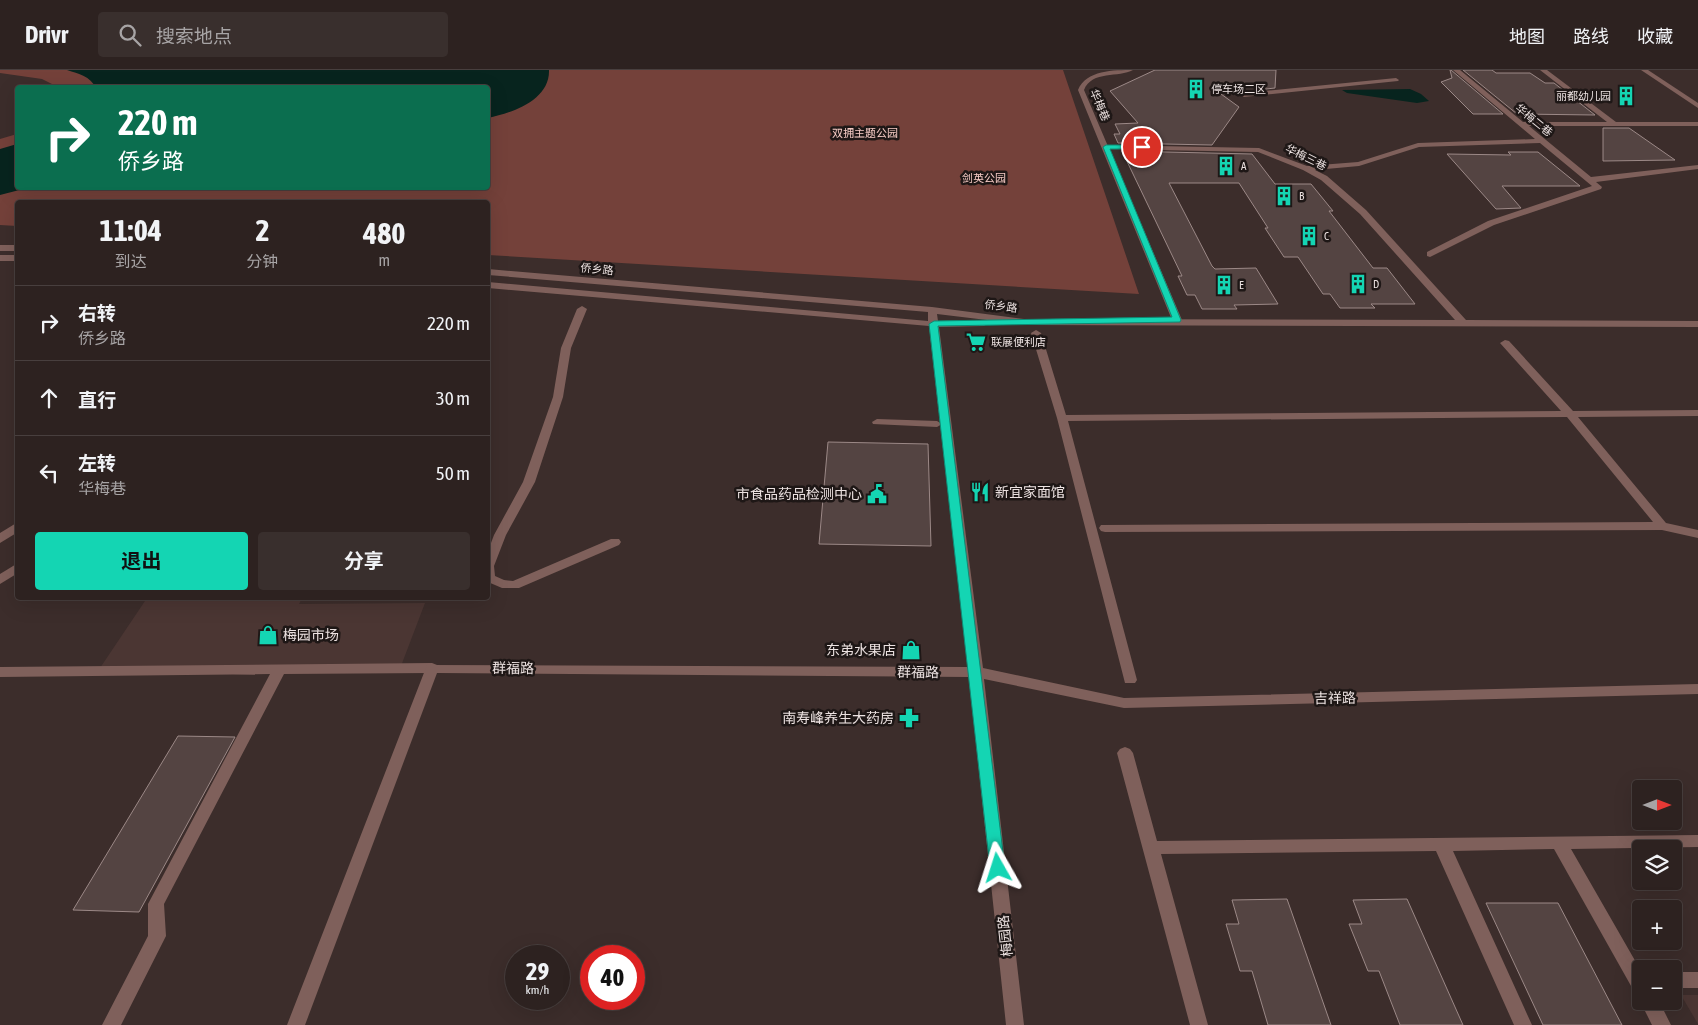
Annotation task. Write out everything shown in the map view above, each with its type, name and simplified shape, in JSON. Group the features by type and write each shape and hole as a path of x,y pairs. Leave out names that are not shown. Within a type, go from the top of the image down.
{"street":[{"name":"华梅巷","path":"1130,70 1088,79 1081,90 1177,320"},
{"name":"华梅二巷","path":"1430,254 1491,223 1598,187 1456,70"},
{"path":"1542,70 1614,124"},
{"path":"1644,70 1698,106"},
{"path":"1244,95 1396,80"},
{"path":"1520,124 1698,124"},
{"path":"1306,168 1359,164 1418,145 1542,141"},
{"name":"华梅三巷","path":"1106,147 1259,150 1306,168 1324,178 1363,212 1464,324"},
{"path":"1590,180 1698,167"},
{"path":"0,248 15,248"},
{"path":"0,258 15,258"},
{"name":"侨乡路","path":"490,272 933,317 1029,322"},
{"name":"侨乡路","path":"490,285 933,317 1029,322"},
{"path":"490,561 500,535 529,482 558,398 566,348 582,309"},
{"name":"梅园路","path":"933,317 976,672 1015,1025"},
{"path":"1029,322 1177,320 1464,324 1698,324"},
{"path":"1036,332 1062,418 1130,680"},
{"path":"1505,343 1569,413 1662,526"},
{"path":"1062,418 1698,412"},
{"path":"876,422 938,424"},
{"path":"1105,528 1662,526 1698,534"},
{"path":"0,539 15,528"},
{"path":"490,578 502,584 514,585 615,542"},
{"path":"0,580 15,569"},
{"path":"296,1025 432,668"},
{"name":"群福路","path":"0,672 432,668 976,672"},
{"path":"111,1025 156,936 156,904 280,669"},
{"name":"吉祥路","path":"976,672 1124,703 1698,688"},
{"path":"1125,753 1199,1025"},
{"path":"1151,848 1698,841"},
{"path":"1558,842 1632,969"},
{"path":"1441,843 1523,1025"},
{"path":"1682,980 1698,980"},
{"path":"1654,1010 1662,1025"}],"shaded area":[{"name":"梅园市场","path":"146,600 301,600 299,604 425,603 401,666 100,668"},
{"path":"1682,995 1698,995 1698,1024 1682,997"}],"green space":[{"name":"剑英公园","path":"0,70 1063,70 1139,294 490,255 490,200 15,200 15,226 0,225 0,139 15,135 15,190 490,190 490,85 54,85 42,79 0,73"}],"water":[{"path":"67,70 549,70 548,80 536,97 518,109 490,118 490,85 94,85 80,74"},
{"path":"1410,89 1421,94 1429,101 1417,103 1347,93 1342,90"},
{"path":"15,145 15,190 19,190 0,195 0,149"}],"building":[{"path":"1155,70 1276,70 1275,88 1221,94 1239,107 1212,145 1118,143 1114,134 1120,134 1115,124 1138,123 1110,91"},
{"path":"1450,70 1503,114 1473,114 1441,82 1452,78"},
{"path":"1463,70 1492,70 1496,73 1530,73 1545,83 1554,83 1595,115 1517,114"},
{"path":"1603,128 1629,128 1675,160 1603,161"},
{"path":"1122,151 1252,154 1275,184 1311,184 1333,211 1329,211 1373,268 1387,268 1415,304 1371,304 1375,308 1340,308 1330,294 1323,294 1298,257 1284,257 1239,183 1169,183 1212,266 1215,269 1256,268 1278,304 1234,305 1237,309 1202,309 1195,295 1187,295 1178,276 1182,276"},
{"path":"1508,152 1538,152 1580,186 1502,186 1521,208 1496,209 1447,154 1511,155"},
{"name":"市食品药品检测中心","path":"828,442 928,444 931,546 819,544"},
{"path":"178,736 235,737 139,912 73,910"},
{"path":"1287,899 1331,1025 1268,1025 1252,971 1240,971 1226,924 1239,924 1232,900"},
{"path":"1407,899 1463,1025 1400,1025 1379,971 1368,971 1349,924 1362,924 1353,900"},
{"path":"1486,903 1558,903 1622,1025 1543,1025"}],"place":[{"name":"停车场二区","path":"1196,89"},
{"name":"丽都幼儿园","path":"1626,96"},
{"name":"A","path":"1226,166"},
{"name":"B","path":"1284,196"},
{"name":"C","path":"1309,236"},
{"name":"D","path":"1358,284"},
{"name":"E","path":"1224,285"},
{"name":"联展便利店","path":"976,342"},
{"name":"新宜家面馆","path":"980,492"},
{"name":"市食品药品检测中心","path":"877,494"},
{"name":"梅园市场","path":"268,635"},
{"name":"东弟水果店","path":"911,650"},
{"name":"南寿峰养生大药房","path":"909,718"}],"route":[{"path":"998,868 934,324 1177,320 1106,147 1142,147"}],"park label":[{"name":"双拥主题公园","path":"865,133"}]}
